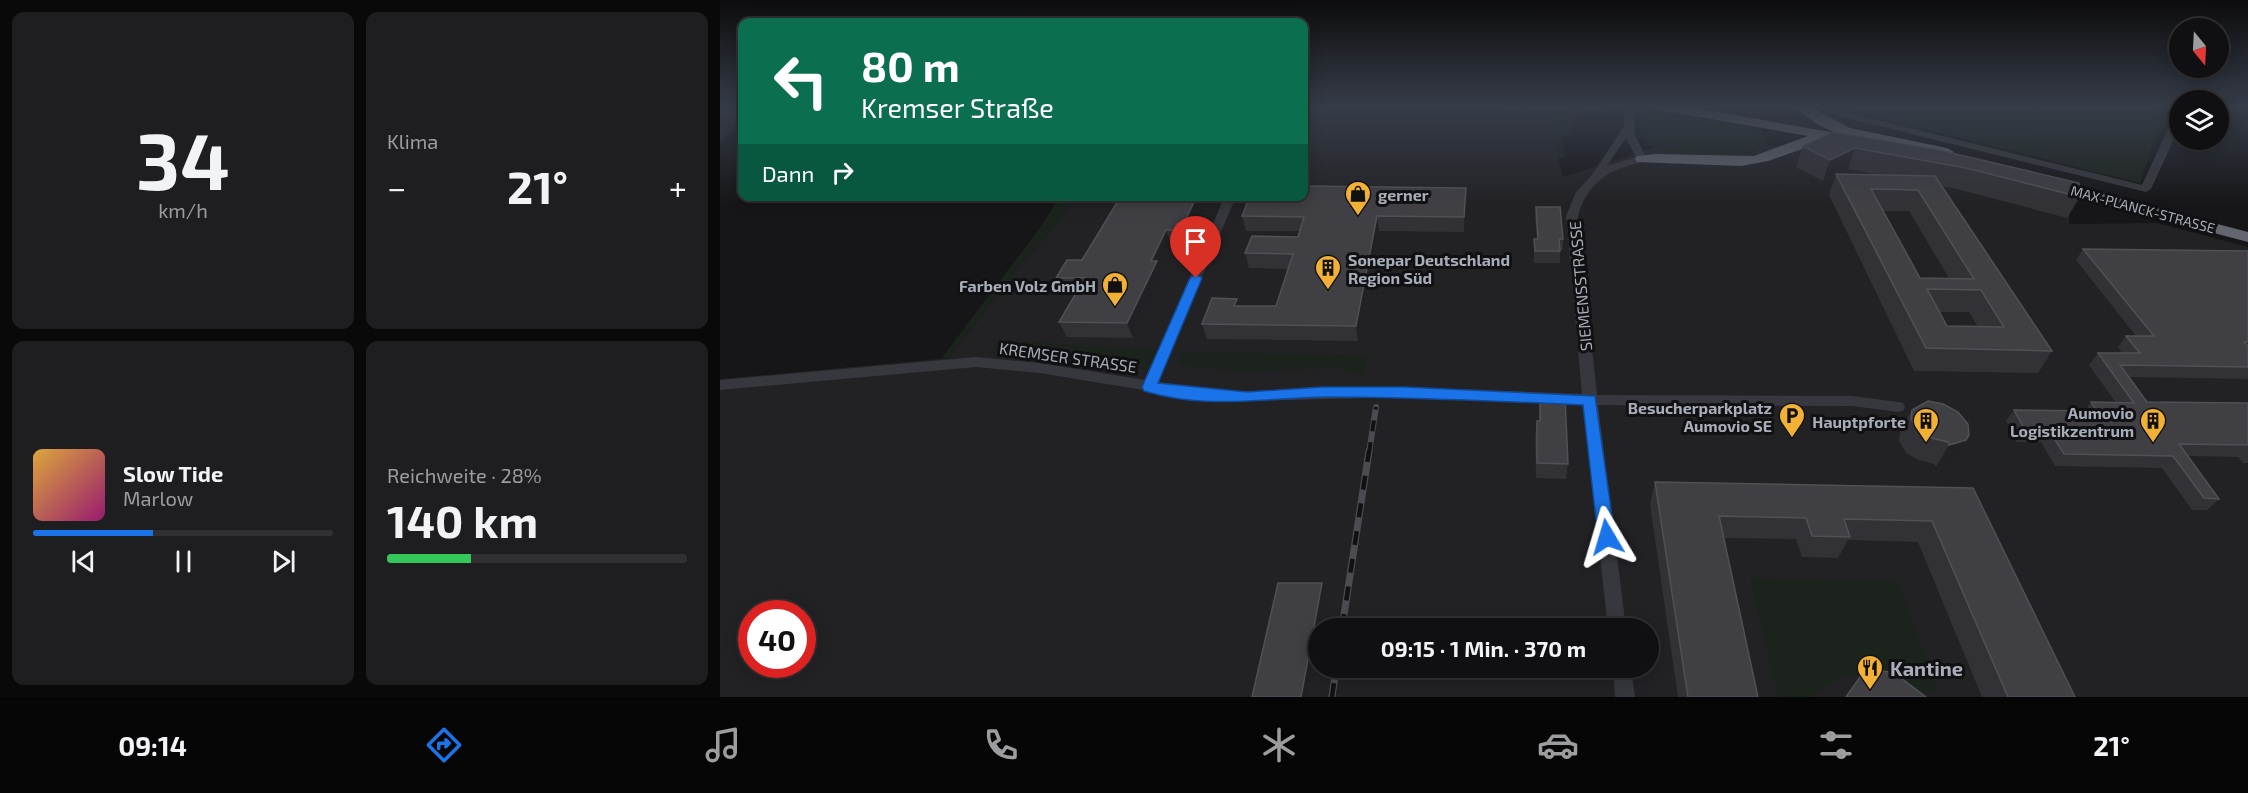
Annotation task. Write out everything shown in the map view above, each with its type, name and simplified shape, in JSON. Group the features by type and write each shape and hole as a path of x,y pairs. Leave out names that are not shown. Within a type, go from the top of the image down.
{"highway":[{"path":"1764,158 1773,150 1775,140"},
{"path":"1642,159 1689,157 1752,160 1764,158 1803,141 1815,140"},
{"name":"MAX-PLANCK-STRASSE","path":"1867,140 1962,164"},
{"name":"MAX-PLANCK-STRASSE","path":"1872,140 2140,194 2245,233"},
{"name":"MAX-PLANCK-STRASSE","path":"2038,182 2245,233"}],"street":[{"path":"1594,178 1620,140"},
{"path":"1631,140 1642,159"},
{"path":"1937,140 2140,194 2167,140"},
{"name":"SIEMENSSTRASSE","path":"1616,618 1590,400 1572,216 1577,198 1594,178 1617,166 1642,159"},
{"path":"1149,387 1229,201"},
{"name":"KREMSER STRASSE","path":"720,385 976,362 1040,368 1216,397 1247,398 1322,392 1404,392 1590,400"},
{"path":"1590,400 1852,401 1898,407"},
{"path":"1623,678 1625,697"}],"shaded area":[{"path":"1308,140 1556,140 1563,177 1653,148 1718,155 1752,153 1767,145 1827,151 1928,169 2070,203 2069,224 2157,223 2248,247 2248,697 720,697 720,379 949,358 1016,270 1058,222 1072,201 1308,201"},
{"path":"1556,140 1562,140 1565,158 1558,158"},
{"path":"1644,140 1767,140 1767,145 1745,153 1710,155 1675,153 1661,150"},
{"path":"1967,140 2156,140 2140,183"},
{"path":"1057,201 1072,201 949,358 941,359 1042,225"},
{"path":"999,340 1158,350 1148,370 1129,366 1078,370 989,354"},
{"path":"1183,352 1368,355 1362,377 1340,368 1240,371 1178,365"},
{"path":"1750,578 1897,581 1938,691 1926,693 1888,679 1861,674 1842,677 1808,697 1778,697"}],"building":[{"path":"1817,140 1877,140 1939,150 2079,183 2080,197 1966,168 1855,148 1830,160 1803,146"},
{"path":"1836,174 1935,176 2052,351 1926,348","holes":["1871,189 1918,190 1974,279 1920,278","1927,289 1981,290 2004,327 1947,326"]},
{"path":"1308,186 1466,188 1464,217 1377,216 1356,326 1202,324 1212,298 1237,299 1234,306 1276,306 1293,254 1245,253 1252,236 1298,237 1304,217 1242,216 1248,201 1308,201"},
{"path":"1118,201 1194,202 1184,223 1177,223 1174,230 1166,230 1151,261 1157,261 1127,323 1059,322 1085,278 1056,278 1067,260 1082,260"},
{"path":"1536,207 1560,207 1563,239 1559,239 1560,251 1535,251 1534,239 1538,239"},
{"path":"2083,249 2248,251 2248,342 2244,342 2248,346 2248,367 2120,365 2147,402 2248,403 2248,445 2179,444 2219,499 2204,498 2173,456 2064,454 2049,430 2025,430 2014,410 2097,411 2091,402 2134,403 2098,353 2140,353 2126,336 2154,336"},
{"path":"1540,396 1565,397 1568,464 1537,463 1537,421 1540,421"},
{"path":"1928,401 1943,404 1958,412 1968,424 1969,435 1966,440 1949,445 1948,442 1931,438 1918,430 1911,419 1912,410"},
{"path":"1655,482 1973,488 2075,697 2008,697 1932,521 1844,519 1850,537 1812,536 1806,518 1719,516 1758,697 1688,697"},
{"path":"1278,583 1322,583 1316,618 1308,618 1308,659 1301,697 1252,697"},
{"path":"1865,670 1893,672 1926,697 1846,697"}],"railway":[{"path":"1369,453 1376,407"},
{"path":"1344,618 1369,451"},
{"path":"1332,697 1335,678"}],"place":[{"name":"gerner","path":"1358,217"},
{"name":"Sonepar Deutschland Region Süd","path":"1328,291"},
{"name":"Farben Volz GmbH","path":"1115,308"},
{"name":"Besucherparkplatz Aumovio SE","path":"1792,439"},
{"name":"Hauptpforte","path":"1926,444"},
{"name":"Aumovio Logistikzentrum","path":"2153,444"},
{"name":"Kantine","path":"1870,691"}],"route":[{"path":"1196,278 1149,387 1216,397 1247,398 1322,392 1404,392 1590,400 1607,537"}]}
